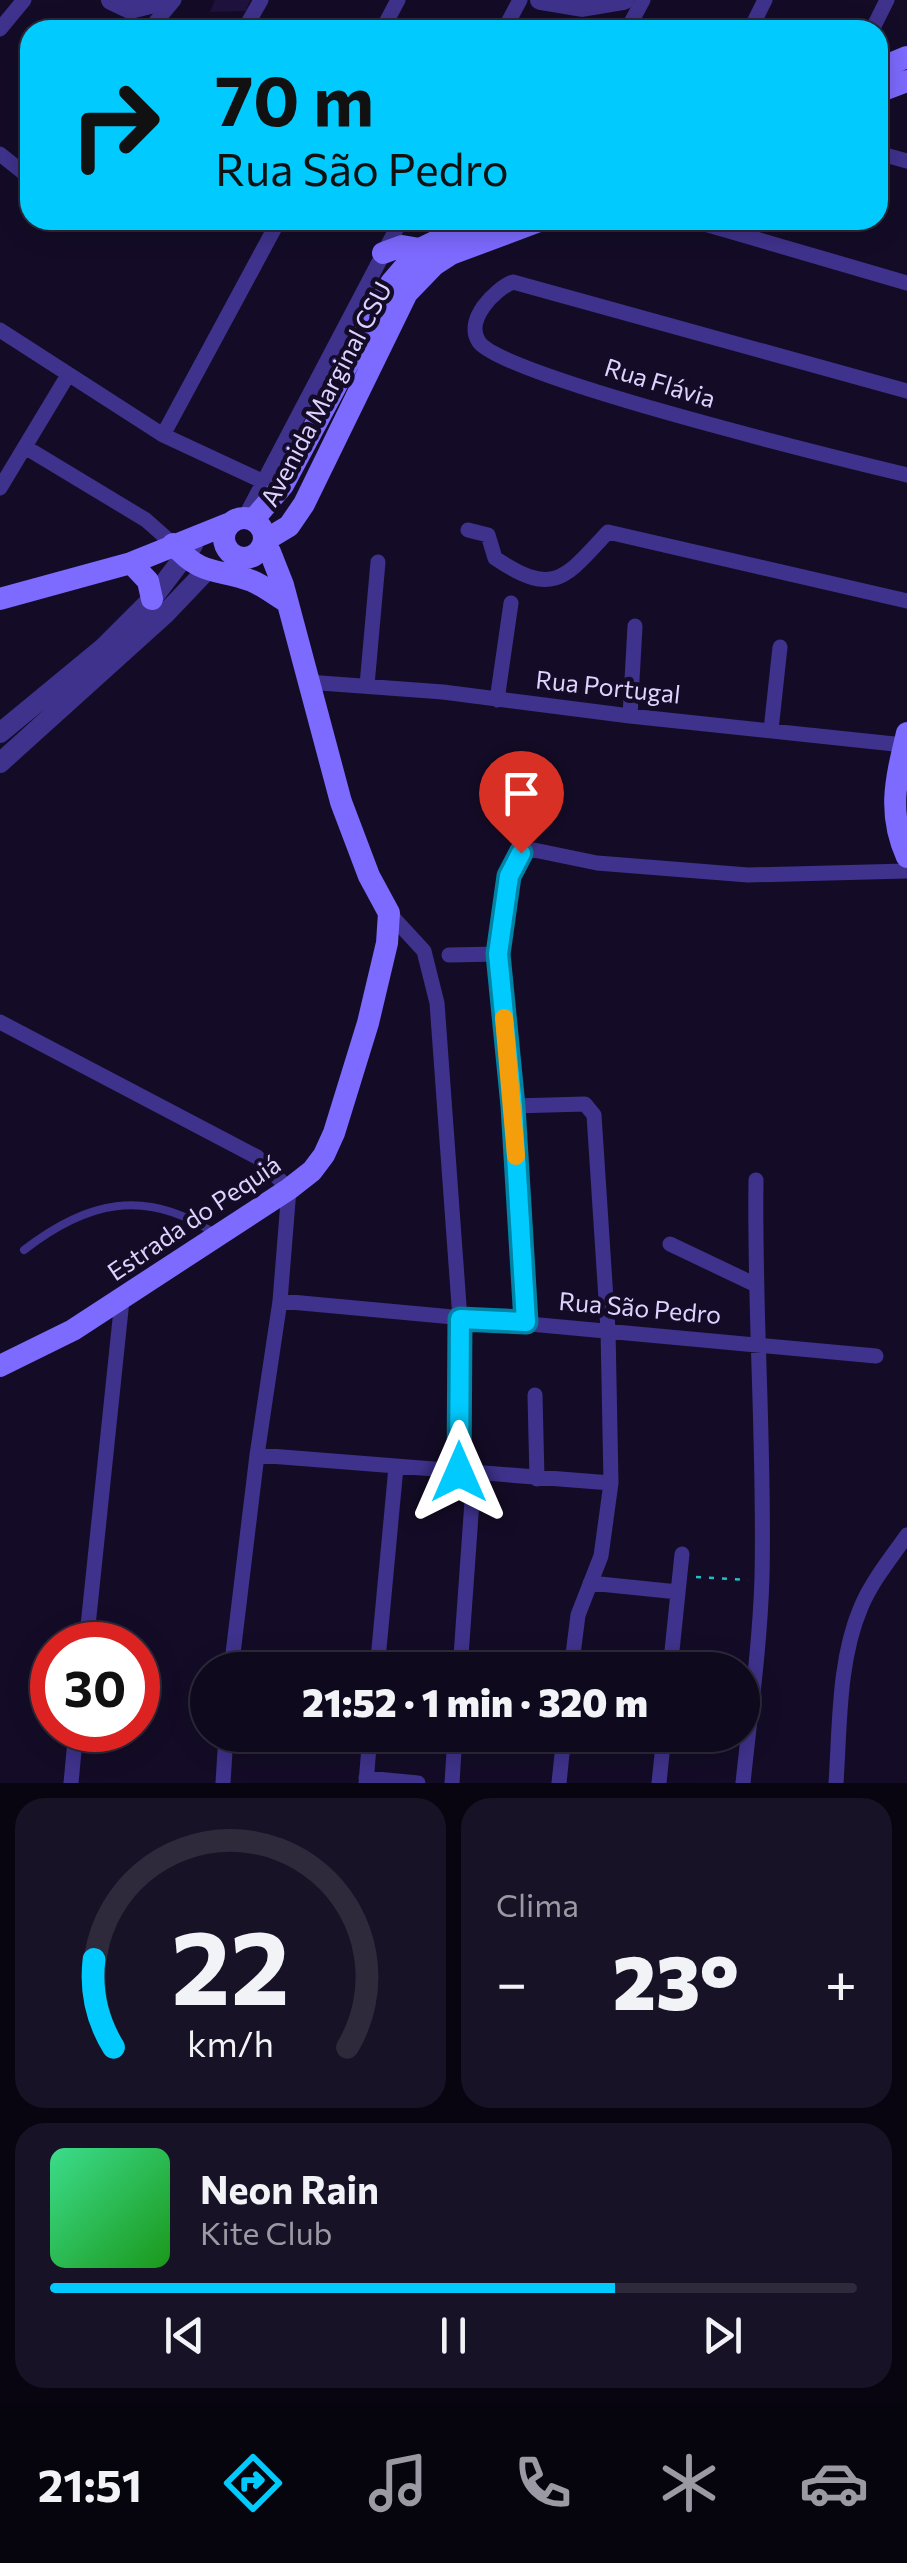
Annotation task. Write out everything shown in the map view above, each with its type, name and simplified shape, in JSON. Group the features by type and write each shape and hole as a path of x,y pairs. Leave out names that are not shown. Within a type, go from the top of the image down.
{"main road":[{"name":"Avenida Marginal CSU","path":"251,529 283,485 391,284 420,249 459,230"},
{"name":"Avenida Marginal CSU","path":"251,529 289,526 304,504 407,293 434,265 451,254 515,230"},
{"path":"383,253 402,246 420,249"},
{"path":"0,600 178,550 205,533 251,529"},
{"path":"206,571 234,556 255,556 251,529"},
{"path":"251,529 223,541 249,580 286,602"},
{"path":"251,529 275,562 341,802 369,876 389,913"},
{"path":"178,550 206,571 249,580"},
{"path":"131,563 148,581 152,600"},
{"path":"906,739 893,815 907,857"},
{"name":"Estrada do Pequiá","path":"0,1366 43,1347 122,1300 312,1171 334,1133 368,1023 389,913"}],"street":[{"path":"111,0 130,9 170,0"},
{"path":"540,0 582,7 624,0"},
{"path":"0,29 12,5"},
{"path":"0,154 20,170"},
{"path":"163,435 274,230"},
{"path":"251,529 262,481 396,230"},
{"path":"726,230 907,282"},
{"name":"Rua Flávia","path":"907,391 513,282 483,306 476,334 480,343 502,358 734,432 907,475"},
{"path":"0,330 163,435 262,481"},
{"path":"0,488 68,375"},
{"path":"0,762 152,600 178,550 146,520 25,447"},
{"path":"468,530 488,535 494,558 522,576 541,581 560,578 608,532 907,602"},
{"path":"368,685 378,562"},
{"path":"0,733 54,701 165,614 206,571"},
{"path":"497,700 511,603"},
{"path":"630,716 635,626"},
{"path":"771,730 780,648"},
{"name":"Rua Portugal","path":"307,682 368,685 771,730 906,739"},
{"path":"526,1322 513,1106 498,954 509,876 516,860 526,850 597,862 748,875 907,872"},
{"path":"389,913 424,951 433,975 460,1319 467,1472 461,1652"},
{"path":"449,955 498,954"},
{"path":"0,1022 257,1157 289,1189 280,1302 234,1652"},
{"path":"513,1106 585,1104 592,1110 608,1330 611,1484 600,1556 578,1615 573,1652"},
{"path":"743,1783 762,1581 754,1284 756,1180"},
{"path":"670,1244 754,1284"},
{"path":"88,1622 122,1300"},
{"name":"Rua São Pedro","path":"280,1302 876,1356"},
{"path":"534,1394 537,1478"},
{"path":"257,1455 611,1484"},
{"path":"378,1652 396,1467"},
{"path":"836,1783 845,1671 853,1630 871,1588 907,1535"},
{"path":"672,1652 682,1554"},
{"path":"590,1584 679,1584"},
{"path":"71,1783 74,1752"},
{"path":"223,1783 225,1752"},
{"path":"369,1752 366,1781 418,1783"},
{"path":"452,1783 454,1752"},
{"path":"559,1783 562,1752"},
{"path":"659,1783 662,1752"}],"lane":[{"path":"24,1250 65,1221 102,1208 140,1206 168,1210 218,1235"}],"path":[{"path":"679,1584 762,1581"}],"slow traffic":[{"path":"504,1018 516,1156"}],"route":[{"path":"459,1472 460,1319 526,1322 513,1106 498,954 509,876 521,853"}]}
